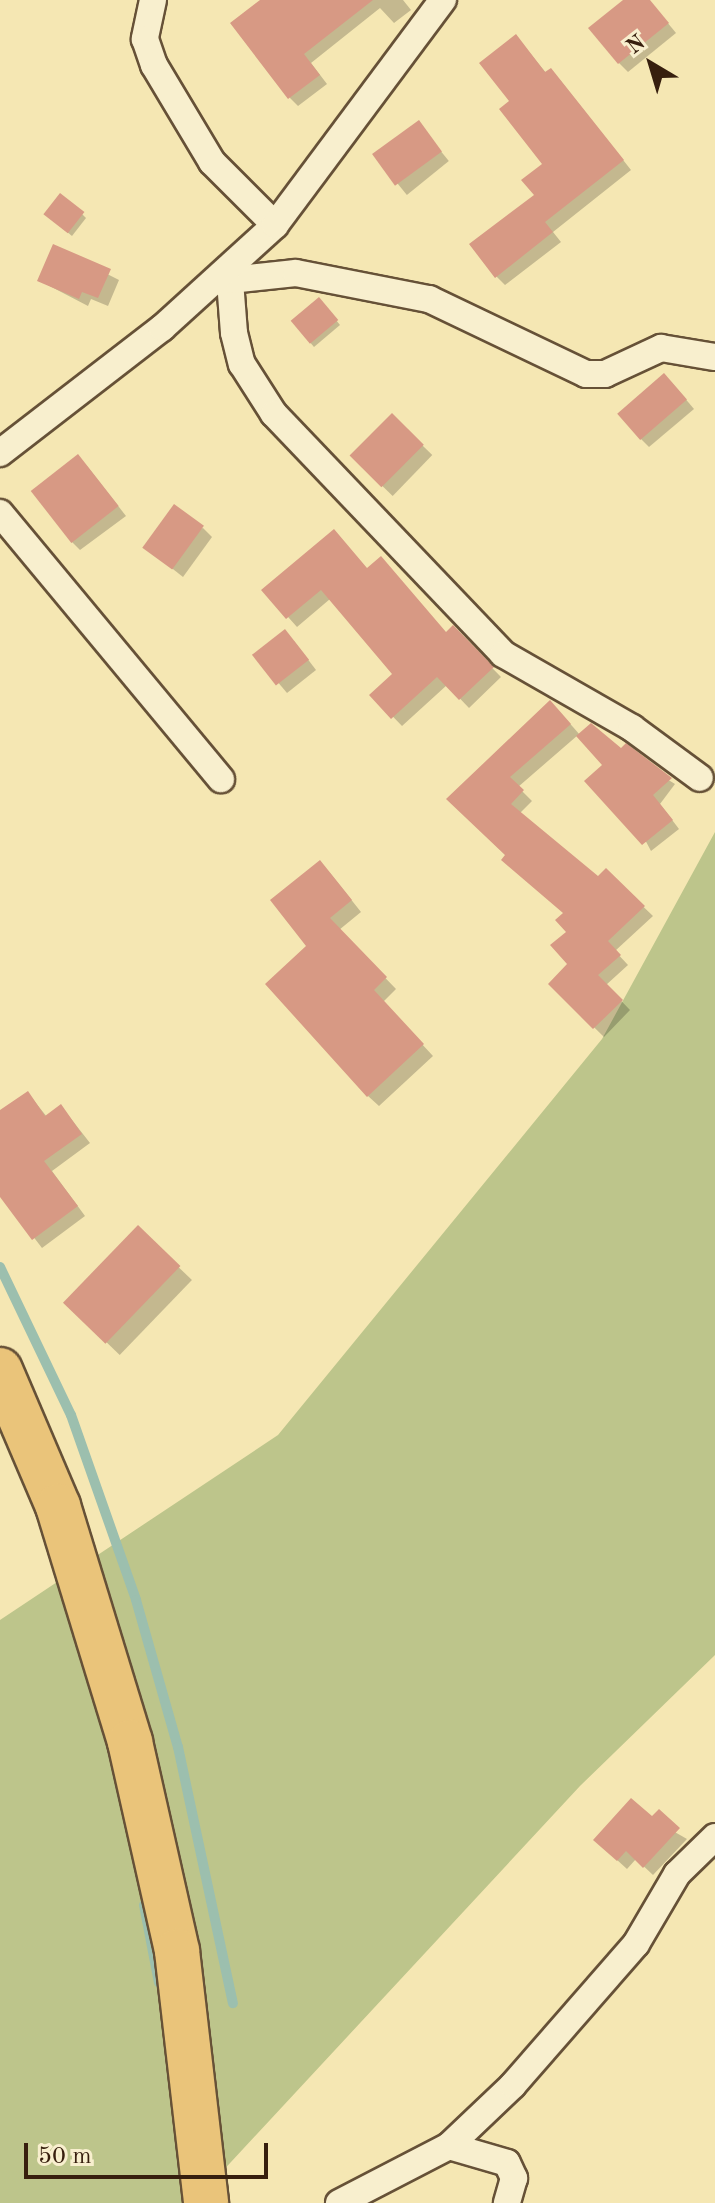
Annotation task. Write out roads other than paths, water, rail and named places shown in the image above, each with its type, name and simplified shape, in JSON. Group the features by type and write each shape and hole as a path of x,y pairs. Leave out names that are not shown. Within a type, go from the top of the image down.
{"highway":[{"path":"0,1370 58,1506 130,1742 177,1951 206,2203"}],"street":[{"path":"153,0 145,39 154,65 204,153 275,225"},
{"path":"0,453 229,274 275,225 443,0"},
{"path":"229,274 296,273 429,299 586,374 605,374 661,348 715,357"},
{"path":"229,274 242,364 295,436 503,654 632,728 700,778"},
{"path":"0,513 221,779"},
{"path":"339,2203 449,2146 564,2029 636,1944 677,1874 715,1837"},
{"path":"449,2146 507,2163 514,2178 507,2203"}],"waterway":[{"path":"0,1267 71,1415 136,1600 178,1747 233,2003"},
{"path":"144,1905 159,1983"}]}
